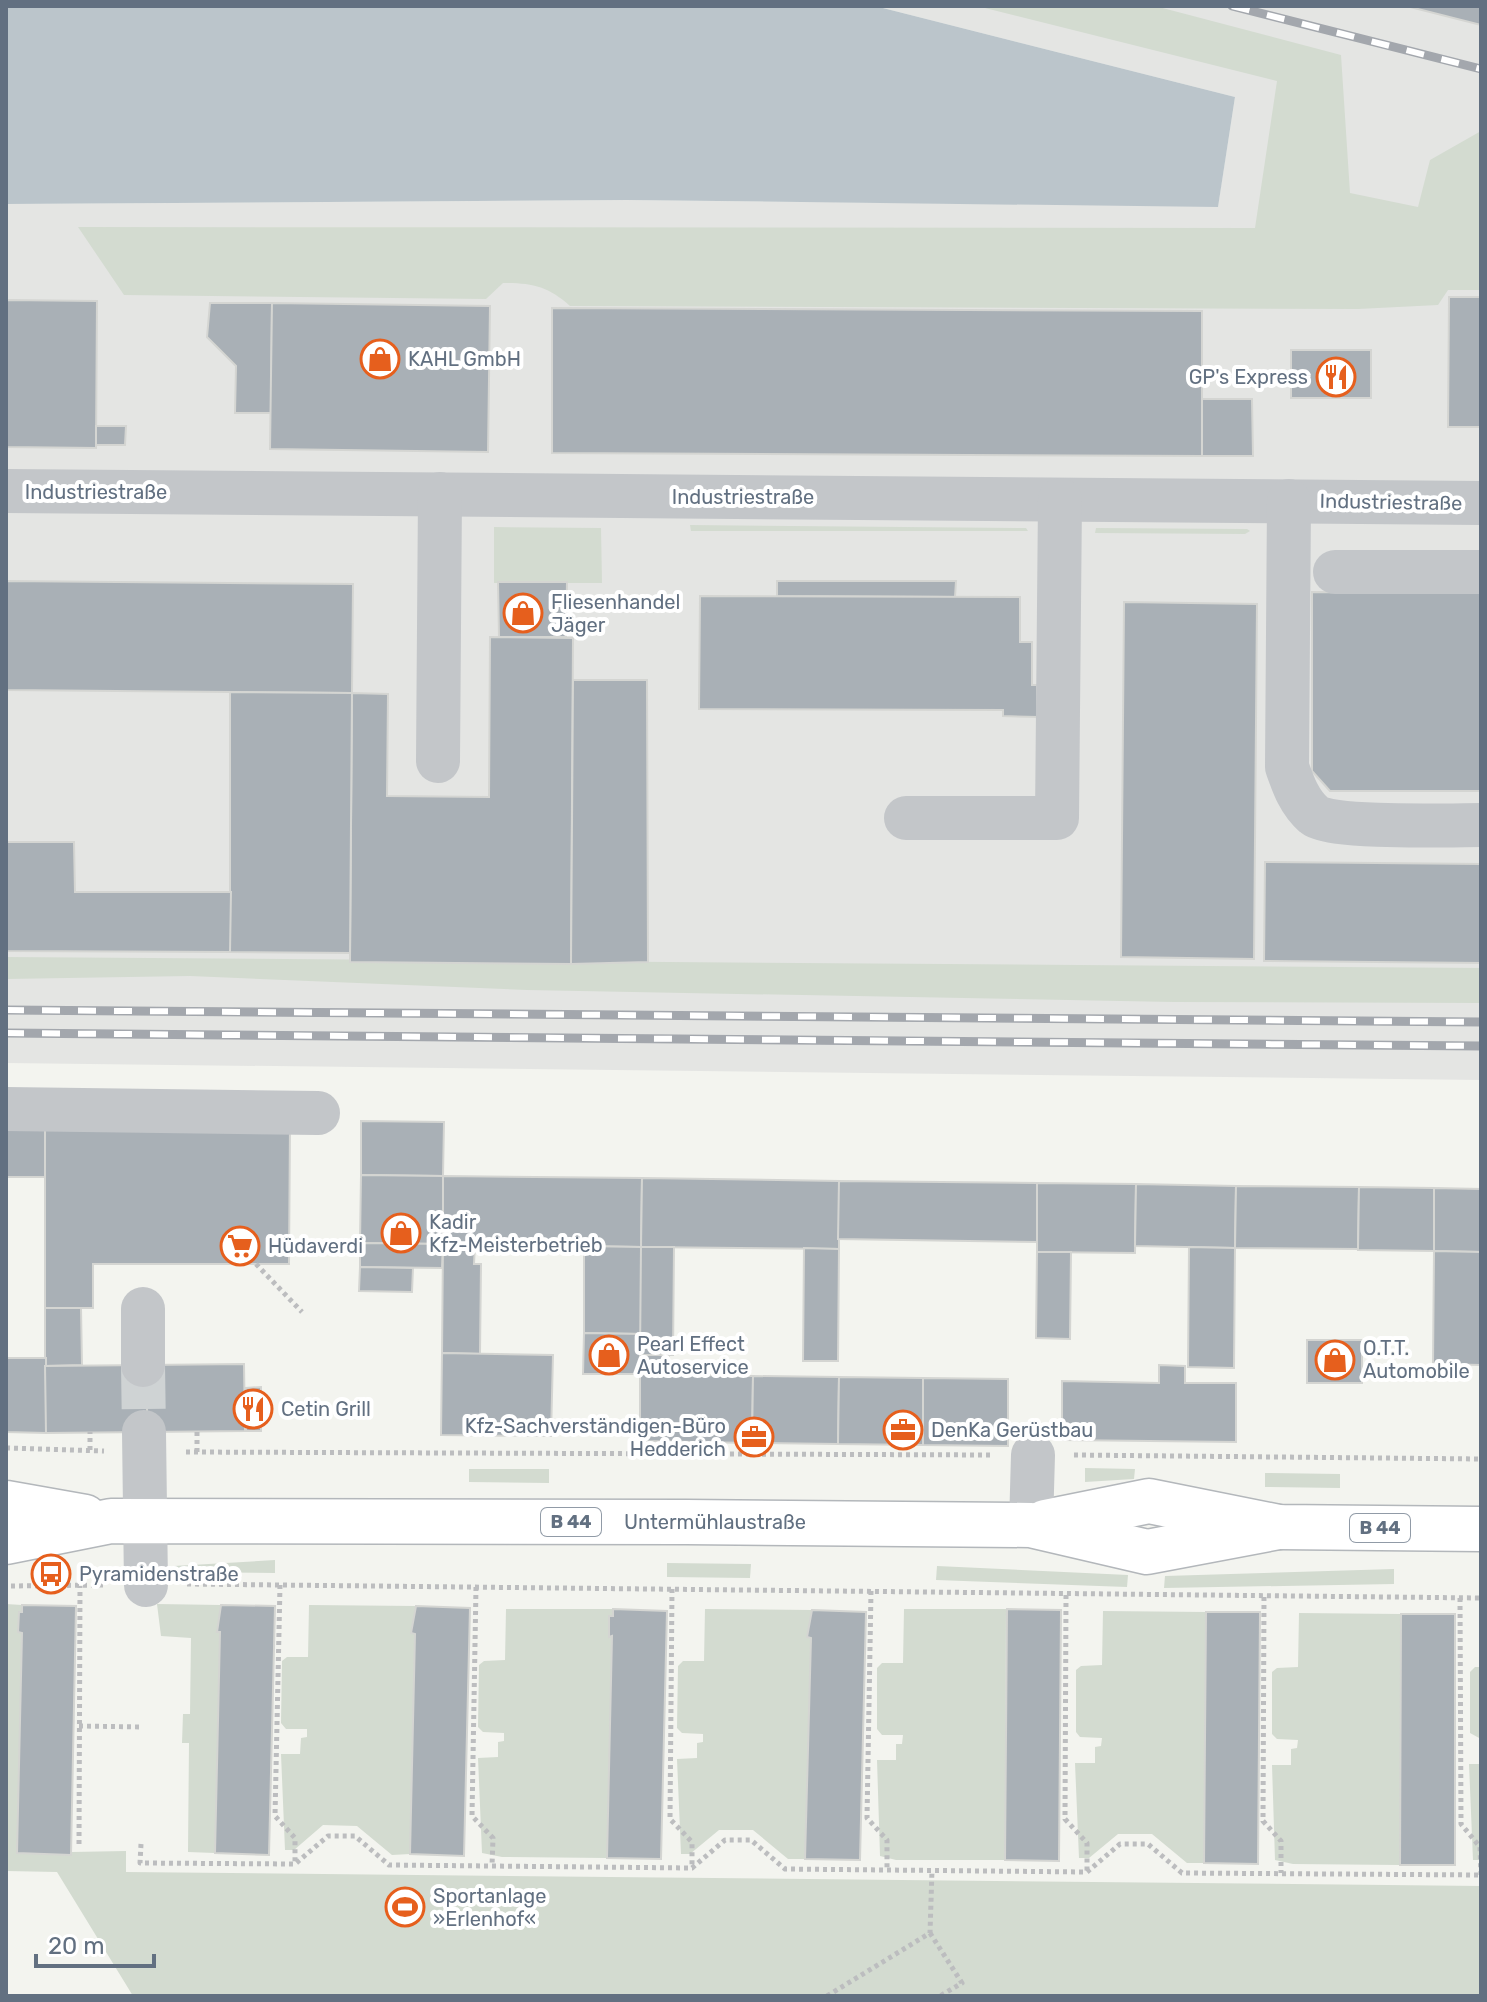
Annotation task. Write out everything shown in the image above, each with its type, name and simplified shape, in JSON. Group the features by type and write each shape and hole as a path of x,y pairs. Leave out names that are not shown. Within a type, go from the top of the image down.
{"main road":[{"name":"Untermühlaustraße","path":"6,1503 128,1521 1031,1525 1147,1552 1279,1527 1481,1529"},
{"name":"Untermühlaustraße","path":"6,1542 128,1521"}],"street":[{"name":"Industriestraße","path":"6,491 1481,503"},
{"path":"438,761 440,494"},
{"path":"906,818 1057,818 1060,500"},
{"path":"1289,501 1287,767 1297,795 1316,818 1343,823 1481,825"},
{"path":"1335,572 1481,572"},
{"path":"6,1109 318,1113"},
{"path":"143,1309 143,1365"},
{"path":"144,1442 128,1521 146,1585"},
{"path":"1031,1525 1033,1455"}],"path":[{"path":"256,1264 302,1312"},
{"path":"197,1431 197,1452"},
{"path":"90,1432 90,1450"},
{"path":"6,1448 90,1450 144,1442 197,1452 1481,1459"},
{"path":"280,1585 273,1815 295,1838 295,1864"},
{"path":"6,1586 280,1585 1481,1598"},
{"path":"79,1844 75,1812 80,1586"},
{"path":"476,1587 469,1815 493,1838 492,1866"},
{"path":"672,1589 668,1736 670,1819 692,1842 692,1868"},
{"path":"871,1591 864,1818 887,1840 887,1870"},
{"path":"1066,1595 1062,1819 1087,1843 1087,1872"},
{"path":"1264,1597 1261,1821 1281,1841 1281,1873"},
{"path":"141,1844 140,1863 295,1864 328,1836 355,1836 389,1865 692,1868 725,1840 751,1840 785,1869 1087,1872 1120,1844 1148,1844 1182,1873 1481,1875 1480,1847 1458,1824 1460,1598"},
{"path":"77,1729 143,1727"},
{"path":"662,1819 670,1819"},
{"path":"932,1870 930,1933 962,1983 940,1996"},
{"path":"827,1996 930,1933"}],"shaded area":[{"path":"6,6 875,6 1235,97 1218,207 627,200 6,204"},
{"path":"875,6 1481,6 1481,1080 6,1063 6,204 627,200 1218,206 1235,97"},
{"path":"977,6 1155,6 1341,55 1350,193 1418,207 1430,160 1481,131 1481,290 1448,290 1438,305 1358,309 570,306 539,287 503,283 486,299 124,295 78,227 1255,228 1277,81"},
{"path":"690,525 1026,528 1028,531 691,531"},
{"path":"494,527 601,528 602,583 494,583"},
{"path":"1096,528 1250,531 1245,534 1095,533"},
{"path":"6,957 1481,968 1481,1003 1173,1002 527,990 190,976 6,979"},
{"path":"1085,1468 1135,1469 1134,1479 1085,1482"},
{"path":"469,1469 549,1469 549,1483 469,1482"},
{"path":"1265,1473 1340,1474 1340,1488 1265,1487"},
{"path":"275,1560 275,1573 166,1572 174,1566"},
{"path":"667,1563 751,1564 750,1578 667,1577"},
{"path":"937,1566 1128,1575 1127,1587 936,1580"},
{"path":"1394,1569 1394,1584 1164,1588 1165,1576"},
{"path":"6,1604 22,1605 18,1632 22,1633 17,1853 126,1851 126,1872 1481,1886 1481,1996 133,1996 57,1872 6,1871"},
{"path":"157,1604 221,1605 217,1631 220,1632 215,1853 188,1852 189,1743 182,1743 183,1714 190,1714 191,1638 161,1636"},
{"path":"309,1605 416,1606 411,1633 415,1634 410,1854 392,1855 357,1826 323,1825 294,1850 285,1850 281,1754 300,1754 301,1738 307,1737 307,1729 286,1729 281,1723 282,1661 287,1657 308,1657"},
{"path":"506,1609 613,1609 609,1636 612,1636 607,1858 502,1857 482,1853 478,1758 498,1757 498,1742 504,1741 504,1733 483,1732 478,1727 479,1665 484,1661 505,1660"},
{"path":"705,1609 812,1610 807,1637 811,1638 805,1859 788,1859 753,1830 719,1830 690,1854 681,1854 677,1759 697,1758 697,1743 703,1742 703,1734 682,1733 677,1728 678,1666 683,1661 704,1661"},
{"path":"904,1609 1006,1609 1005,1860 896,1860 880,1856 877,1760 896,1760 896,1744 902,1744 903,1735 882,1735 877,1729 877,1668 882,1663 903,1663"},
{"path":"1103,1611 1206,1612 1204,1863 1187,1863 1152,1834 1118,1834 1089,1858 1079,1858 1075,1763 1095,1763 1095,1747 1101,1746 1102,1738 1080,1737 1076,1732 1076,1670 1081,1666 1102,1665"},
{"path":"1299,1613 1401,1614 1400,1865 1293,1864 1275,1860 1272,1765 1291,1765 1291,1749 1297,1748 1298,1740 1277,1739 1272,1734 1272,1672 1277,1668 1298,1667"},
{"path":"1475,1667 1481,1667 1481,1739 1470,1733 1470,1672"},
{"path":"1469,1764 1481,1764 1481,1860 1473,1860"}],"building":[{"path":"1410,6 1481,6 1481,25 1410,7"},
{"path":"1449,297 1481,297 1481,427 1448,427"},
{"path":"6,300 97,301 96,448 6,447"},
{"path":"210,303 272,303 271,413 235,413 236,366 207,337"},
{"name":"KAHL GmbH","path":"272,303 490,306 488,452 270,449"},
{"path":"552,308 1202,311 1202,456 552,453"},
{"path":"1291,350 1371,350 1371,398 1291,398"},
{"path":"1202,399 1252,399 1253,456 1202,456"},
{"path":"96,426 126,426 125,445 96,445"},
{"path":"6,581 353,584 352,693 6,690"},
{"path":"777,581 956,581 955,597 777,596"},
{"path":"498,582 567,582 566,637 499,637"},
{"path":"1312,592 1481,593 1481,791 1330,791 1312,771"},
{"path":"700,596 1020,597 1020,642 1032,642 1032,685 1037,685 1037,717 1003,716 1003,710 699,709"},
{"path":"1124,602 1257,604 1254,959 1121,957"},
{"path":"490,637 573,638 571,964 350,962 352,693 388,694 387,796 489,797"},
{"path":"573,680 647,680 648,962 571,964"},
{"path":"230,692 352,693 350,953 230,952"},
{"path":"6,842 74,842 75,892 231,892 230,952 6,951"},
{"path":"1265,862 1481,864 1481,963 1264,961"},
{"path":"361,1121 444,1122 443,1176 361,1175"},
{"path":"6,1123 45,1123 45,1177 6,1177"},
{"path":"45,1123 290,1124 289,1264 93,1264 93,1308 45,1308"},
{"path":"361,1175 443,1176 443,1244 360,1243"},
{"path":"443,1176 642,1178 641,1247 443,1244"},
{"path":"642,1178 839,1181 839,1249 641,1247"},
{"path":"839,1181 1037,1183 1037,1242 838,1239"},
{"path":"1037,1183 1136,1184 1135,1253 1037,1252"},
{"path":"1136,1184 1236,1186 1235,1248 1135,1246"},
{"path":"1236,1186 1359,1187 1358,1249 1235,1248"},
{"path":"1359,1187 1434,1188 1434,1251 1358,1250"},
{"path":"1434,1188 1481,1189 1481,1252 1434,1251"},
{"path":"360,1243 443,1244 442,1268 360,1267"},
{"path":"443,1244 475,1245 474,1264 481,1264 480,1354 442,1353"},
{"path":"584,1246 641,1247 641,1334 584,1333"},
{"path":"641,1247 674,1247 673,1355 640,1355"},
{"path":"1189,1247 1235,1248 1234,1368 1188,1367"},
{"path":"804,1248 839,1249 838,1361 803,1361"},
{"path":"1434,1251 1481,1252 1481,1365 1433,1364"},
{"path":"1037,1252 1071,1252 1070,1339 1036,1338"},
{"path":"360,1267 413,1268 412,1292 359,1291"},
{"path":"45,1308 81,1308 82,1365 45,1366"},
{"path":"584,1333 641,1334 640,1374 583,1374"},
{"path":"1307,1340 1362,1340 1362,1383 1307,1383"},
{"path":"442,1353 553,1355 551,1436 441,1435"},
{"path":"640,1355 669,1355 668,1375 640,1374"},
{"path":"6,1358 46,1358 46,1433 6,1432"},
{"path":"244,1364 245,1431 147,1432 147,1365"},
{"path":"147,1365 147,1432 46,1433 45,1366"},
{"path":"1159,1365 1185,1366 1185,1383 1236,1383 1236,1442 1062,1440 1062,1381 1159,1383"},
{"path":"640,1374 753,1376 752,1443 640,1441"},
{"path":"753,1376 839,1377 838,1444 752,1443"},
{"path":"839,1377 923,1378 923,1445 838,1444"},
{"path":"923,1378 1008,1379 1008,1446 923,1445"},
{"name":"Cetin Grill","path":"261,1387 261,1431 246,1431 246,1388"},
{"path":"22,1605 76,1606 71,1855 17,1853 22,1633 18,1632"},
{"path":"221,1605 275,1606 269,1855 215,1853 220,1632 217,1632"},
{"path":"416,1606 470,1608 464,1856 410,1854 415,1634 411,1633"},
{"path":"613,1609 667,1611 661,1859 607,1858 612,1636 609,1637 609,1616 613,1616"},
{"path":"1007,1609 1061,1610 1059,1861 1005,1860"},
{"path":"812,1610 866,1612 860,1860 805,1859 811,1638 807,1637"},
{"path":"1206,1612 1260,1612 1258,1864 1204,1863"},
{"path":"1401,1614 1455,1614 1455,1865 1400,1865"}],"tunnel":[{"path":"143,1365 144,1432"}],"railway":[{"path":"1232,6 1481,69"},
{"path":"6,1010 1481,1022"},
{"path":"6,1033 1481,1046"}],"place":[{"name":"KAHL GmbH","path":"380,359"},
{"name":"GP's Express","path":"1336,377"},
{"name":"Fliesenhandel Jäger","path":"523,613"},
{"name":"Kadir Kfz-Meisterbetrieb","path":"401,1233"},
{"name":"Hüdaverdi","path":"240,1246"},
{"name":"Pearl Effect Autoservice","path":"609,1355"},
{"name":"O.T.T. Automobile","path":"1335,1360"},
{"name":"Cetin Grill","path":"253,1409"},
{"name":"DenKa Gerüstbau","path":"903,1430"},
{"name":"Kfz-Sachverständigen-Büro Hedderich","path":"754,1437"},
{"name":"Pyramidenstraße","path":"51,1574"},
{"name":"Sportanlage »Erlenhof«","path":"405,1907"}]}
